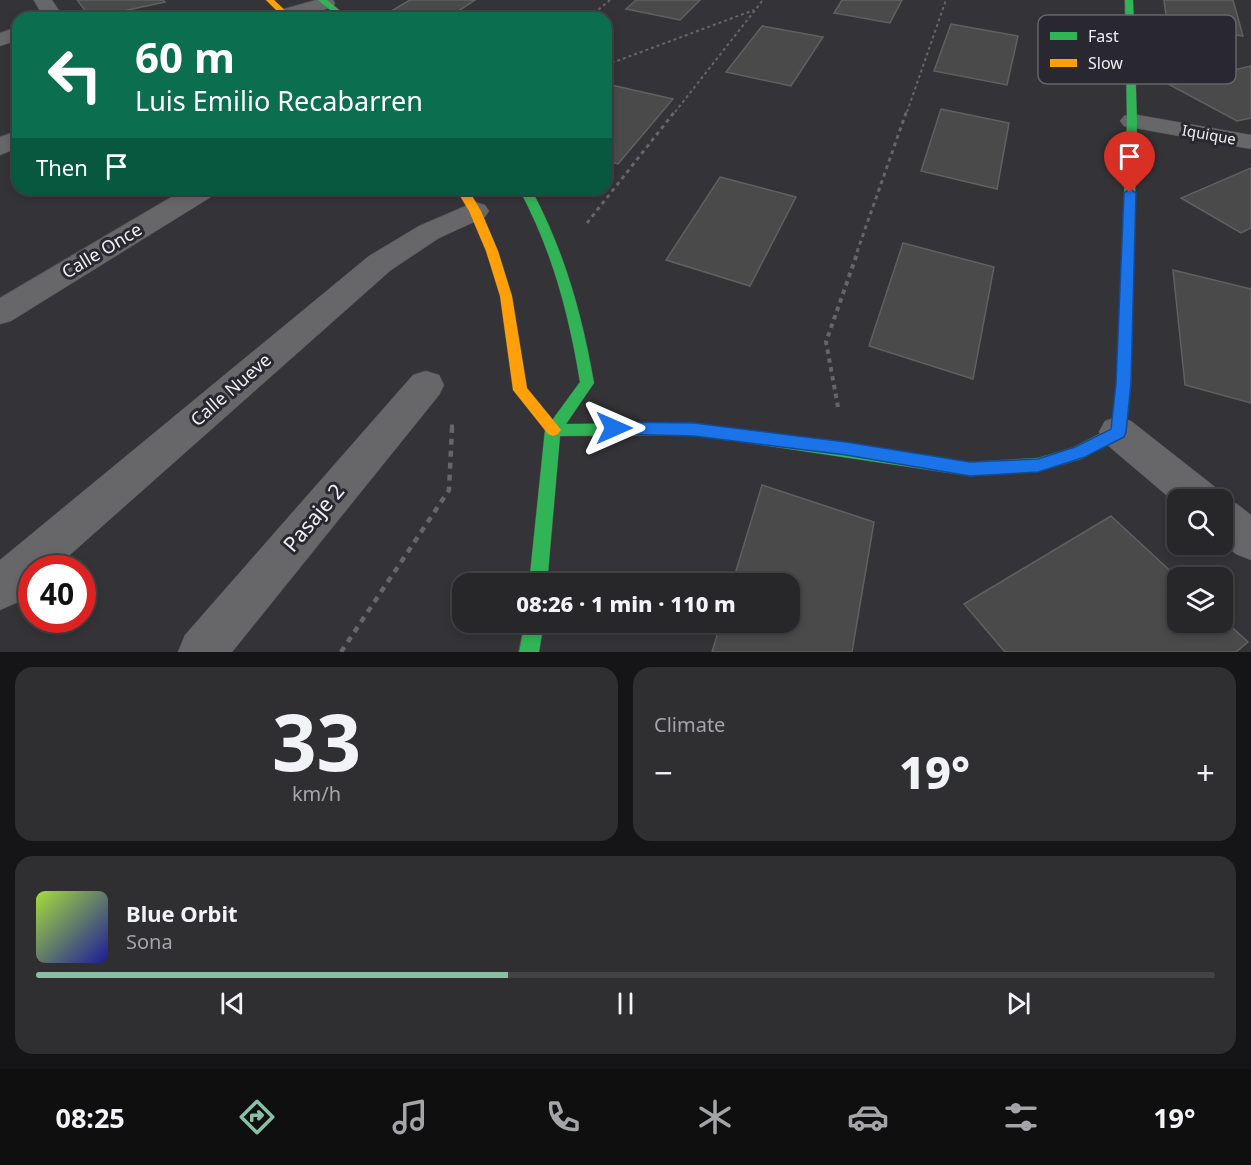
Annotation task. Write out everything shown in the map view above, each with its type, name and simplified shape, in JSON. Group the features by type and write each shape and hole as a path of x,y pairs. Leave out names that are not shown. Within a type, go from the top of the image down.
{"street":[{"path":"1130,0 1130,15"},
{"path":"279,12 324,1 338,12"},
{"path":"1118,432 1124,383 1131,84"},
{"name":"Iquique","path":"1132,121 1251,142"},
{"name":"Calle Once","path":"0,313 194,195"},
{"path":"528,195 557,252 573,304 587,383 553,430 539,573"},
{"path":"469,200 492,251 506,296 520,390 553,430"},
{"name":"Calle Nueve","path":"0,588 380,262 429,232 469,200"},
{"name":"Pasaje 2","path":"202,652 426,385"},
{"path":"553,430 694,429 846,449 970,469 1038,465 1080,452 1118,432"},
{"path":"1118,432 1188,489"},
{"path":"1233,526 1251,540"},
{"path":"529,652 533,633"}],"path":[{"path":"596,12 610,0"},
{"path":"612,191 763,0"},
{"path":"846,449 826,342 946,0"},
{"path":"612,63 755,10"},
{"path":"557,252 584,227 609,195"},
{"path":"341,652 449,490 452,419"}],"building":[{"path":"77,0 163,0 165,2 119,12 86,12"},
{"path":"410,0 475,0 457,12 393,10"},
{"path":"636,0 700,0 680,20 626,9"},
{"path":"842,0 902,0 890,23 834,13"},
{"path":"1164,0 1233,0 1243,36 1236,35 1236,15 1166,15"},
{"path":"951,24 1018,36 1007,85 934,71"},
{"path":"762,26 823,37 791,86 726,72"},
{"path":"1251,66 1251,118 1237,121 1170,85 1236,84 1236,70"},
{"path":"612,85 673,99 618,164 612,162"},
{"path":"941,109 1009,123 997,189 921,171"},
{"path":"1251,168 1251,228 1241,233 1181,198"},
{"path":"720,177 796,197 750,286 666,260"},
{"path":"903,243 994,267 973,379 869,346"},
{"path":"1173,270 1251,289 1251,403 1185,385"},
{"path":"762,485 874,522 852,652 712,652 718,633 800,633 800,573 735,573"},
{"path":"1111,516 1167,568 1167,633 1233,633 1233,628 1248,642 1236,652 1005,652 964,604"}],"traffic: fast":[{"path":"322,0 337,12"},
{"path":"1129,0 1129,15"},
{"path":"1127,271 1131,84"},
{"path":"528,195 558,259 578,332 587,383 553,430 539,573"},
{"path":"553,430 695,429 970,469 1038,465 1078,453"},
{"path":"529,652 533,633"}],"traffic: slow":[{"path":"270,0 283,12"},
{"path":"466,195 492,251 506,296 520,390 553,430"},
{"path":"1078,453 1118,432 1124,383 1127,271"}],"route":[{"path":"614,428 694,429 846,449 970,469 1038,465 1080,452 1118,432 1122,414 1130,193"}]}
